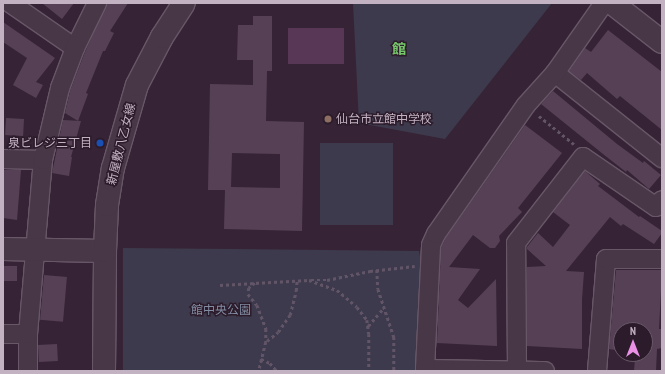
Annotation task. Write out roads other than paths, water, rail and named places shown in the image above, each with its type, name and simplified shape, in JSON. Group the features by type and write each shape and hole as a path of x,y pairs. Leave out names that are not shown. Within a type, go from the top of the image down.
{"street":[{"path":"10,3 75,48"},
{"path":"28,371 28,334 43,160 60,88 75,48 97,3"},
{"name":"新屋敷八乙女線","path":"104,371 107,204 113,168 137,85 162,37 184,3"},
{"path":"544,371 425,369 430,245 436,234 526,105 555,73 604,3"},
{"path":"612,3 662,42"},
{"path":"555,73 662,158"},
{"path":"512,371 516,243 583,158 656,207 662,200"},
{"path":"3,159 43,160"},
{"path":"3,249 105,251"},
{"path":"597,371 606,259 662,259"},
{"path":"3,334 28,334"}],"place":[{"name":"仙台市立館中学校","path":"328,119"},
{"name":"泉ビレジ三丁目","path":"100,143"}],"district":[{"name":"館","path":"399,49"}],"park label":[{"name":"館中央公園","path":"221,310"}]}
